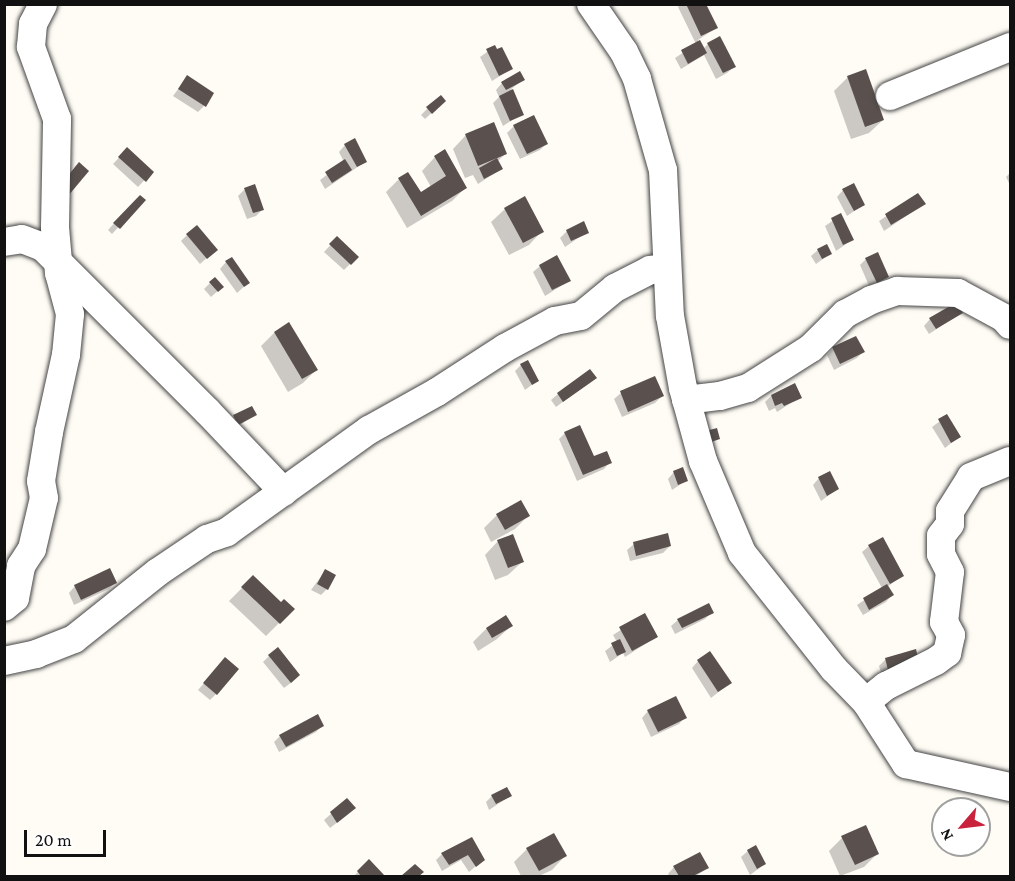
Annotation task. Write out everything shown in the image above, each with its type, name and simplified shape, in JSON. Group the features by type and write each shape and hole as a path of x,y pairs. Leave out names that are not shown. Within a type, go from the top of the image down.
{"street":[{"path":"4,608 15,598 21,566 32,549 44,498 41,481 66,355 70,314 58,262 54,183 57,119 31,47 33,24 43,4"},
{"path":"591,4 624,52 637,79 663,170 670,316 686,400 703,461 742,553 834,669 866,702 906,764 1011,787"},
{"path":"890,96 1011,47"},
{"path":"4,242 22,239 43,246 284,492"},
{"path":"4,661 36,654 74,639 158,572 207,539 227,532 369,430 437,392 505,348 555,321 580,316 615,288 650,270 666,268"},
{"path":"686,400 720,396 748,388 811,348 845,314 871,300 897,291 958,293 1005,318 1011,325"},
{"path":"866,702 886,686 936,661 947,653 951,635 944,622 950,572 941,554 941,536 950,524 950,511 971,477 1011,461"}],"building":[{"path":"686,4 706,4 718,28 701,36"},
{"path":"720,36 736,67 723,73 707,43"},
{"path":"700,40 707,53 688,64 681,50"},
{"path":"495,45 497,49 502,47 513,69 499,76 486,49"},
{"path":"866,69 884,120 865,127 847,76"},
{"path":"520,71 525,80 506,90 501,82"},
{"path":"187,75 214,93 206,107 178,89"},
{"path":"513,89 524,115 510,121 499,96"},
{"path":"441,95 446,101 432,114 426,107"},
{"path":"534,115 548,144 527,154 513,125"},
{"path":"494,122 507,154 478,166 465,134"},
{"path":"355,138 367,162 357,167 344,144"},
{"path":"127,147 154,172 146,182 118,157"},
{"path":"445,149 467,188 421,216 398,178 408,172 421,192 446,176 434,156"},
{"path":"497,158 503,169 484,179 479,168"},
{"path":"345,159 352,170 332,183 325,172"},
{"path":"79,162 89,171 68,196 58,188"},
{"path":"854,183 865,205 854,211 842,189"},
{"path":"255,184 264,210 253,213 244,188"},
{"path":"918,193 926,204 891,225 885,214"},
{"path":"140,195 146,200 120,229 113,223"},
{"path":"525,196 544,232 523,243 504,208"},
{"path":"841,213 854,240 843,245 831,218"},
{"path":"584,221 589,233 571,241 566,230"},
{"path":"197,225 218,250 207,259 186,234"},
{"path":"337,236 359,257 351,265 329,244"},
{"path":"827,244 832,254 822,259 817,249"},
{"path":"878,252 889,277 877,283 865,258"},
{"path":"557,255 571,281 552,290 539,265"},
{"path":"232,257 250,283 244,287 225,261"},
{"path":"215,277 224,287 218,292 209,282"},
{"path":"957,302 963,313 936,329 929,318"},
{"path":"289,322 318,370 302,379 274,332"},
{"path":"856,336 865,352 840,364 832,347"},
{"path":"528,360 539,381 532,385 520,364"},
{"path":"590,369 597,378 563,402 557,393"},
{"path":"655,376 664,396 628,412 620,391"},
{"path":"795,383 802,398 784,406 782,403 775,406 771,395"},
{"path":"252,406 257,415 238,425 233,415"},
{"path":"947,414 961,437 951,443 938,419"},
{"path":"580,425 594,456 607,451 612,463 583,475 564,432"},
{"path":"717,428 720,439 705,444 702,432"},
{"path":"683,467 688,481 678,485 673,471"},
{"path":"830,471 839,489 827,496 818,477"},
{"path":"521,500 530,516 505,530 496,514"},
{"path":"668,533 671,546 636,556 633,542"},
{"path":"513,534 524,562 508,568 497,540"},
{"path":"883,537 904,576 890,584 868,545"},
{"path":"110,568 117,583 81,600 74,585"},
{"path":"325,569 336,575 328,590 317,584"},
{"path":"253,575 281,602 284,599 295,609 280,624 241,587"},
{"path":"887,584 894,595 869,610 863,598"},
{"path":"709,603 714,613 682,628 677,619"},
{"path":"645,613 658,637 632,651 619,627"},
{"path":"506,615 513,626 492,638 486,628"},
{"path":"620,639 626,652 617,656 611,643"},
{"path":"278,647 300,675 291,683 268,655"},
{"path":"916,649 919,662 888,670 885,658"},
{"path":"710,651 732,683 718,692 697,660"},
{"path":"225,657 239,669 217,695 203,683"},
{"path":"676,696 687,718 658,732 647,710"},
{"path":"318,714 324,726 286,747 279,735"},
{"path":"507,787 512,796 496,804 491,795"},
{"path":"347,798 356,808 337,823 330,812"},
{"path":"866,825 879,854 855,865 841,836"},
{"path":"554,833 567,856 539,871 526,848"},
{"path":"472,837 485,860 476,867 468,855 449,865 441,853"},
{"path":"756,845 766,864 757,869 747,850"},
{"path":"700,852 709,868 693,876 679,876 673,866"},
{"path":"369,859 385,876 361,876 357,871"},
{"path":"415,864 424,872 419,876 401,876"}]}
